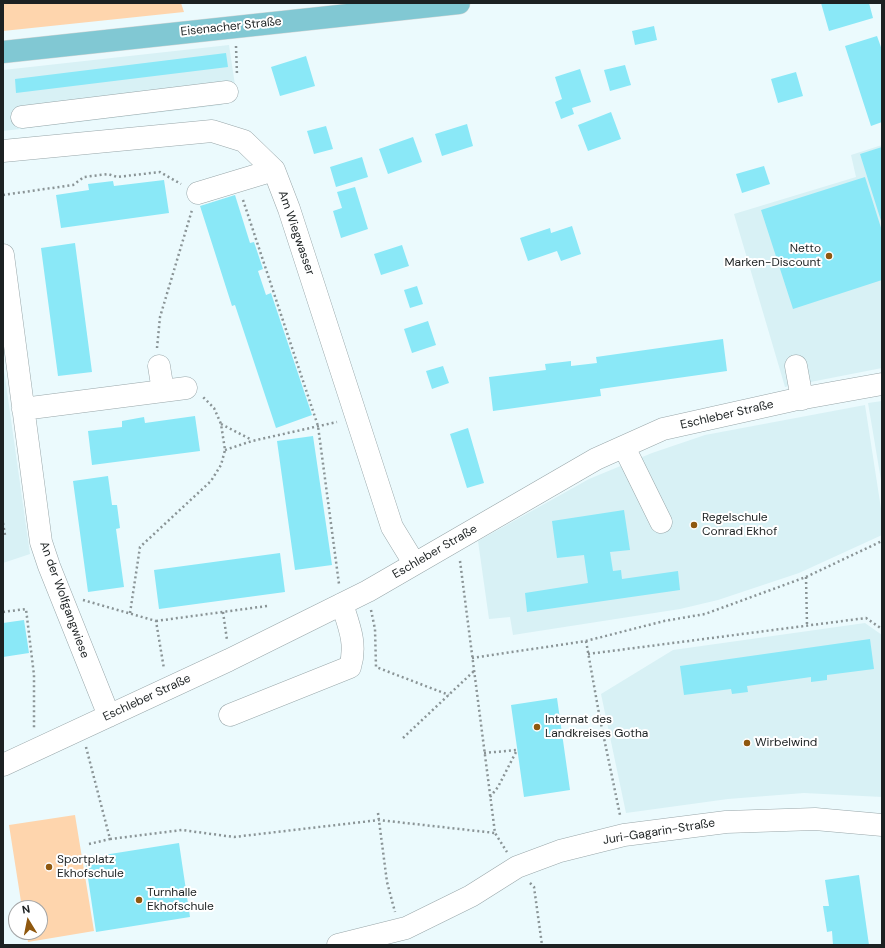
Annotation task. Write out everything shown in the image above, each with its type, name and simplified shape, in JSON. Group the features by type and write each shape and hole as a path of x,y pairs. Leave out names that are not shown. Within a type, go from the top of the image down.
{"main road":[{"name":"Eisenacher Straße","path":"3,52 459,3"}],"street":[{"path":"22,117 227,92"},
{"path":"113,106 117,139"},
{"name":"Am Wiegwasser","path":"3,151 212,131 244,141 274,170 289,209 392,527 414,563"},
{"path":"198,193 274,170"},
{"name":"An der Wolfgangwiese","path":"3,255 41,542 59,593 109,716"},
{"path":"160,366 163,391"},
{"path":"796,366 802,399"},
{"name":"Eschleber Straße","path":"3,765 229,660 368,591 457,538 596,459 663,429 736,412 882,384"},
{"path":"23,409 186,388"},
{"path":"624,447 660,522"},
{"path":"230,715 350,667 354,653 351,633 342,604"},
{"name":"Juri-Gagarin-Straße","path":"338,945 400,929 471,896 517,867 560,851 624,835 726,822 815,818 882,825"}],"path":[{"path":"3,195 73,184 84,177 108,174 117,176 160,172 198,193 160,317 156,342 160,366"},
{"path":"236,182 318,426 342,604"},
{"path":"130,613 140,547 210,481 221,465 225,450 221,424 214,408 199,393 186,388"},
{"path":"225,450 252,441 357,418"},
{"path":"221,424 252,441"},
{"path":"3,523 5,535"},
{"path":"457,538 495,834 517,867"},
{"path":"472,658 586,641 664,621 705,614 806,576 882,541"},
{"path":"806,576 807,625"},
{"path":"368,591 375,630 376,667 448,695"},
{"path":"59,593 156,621 267,606"},
{"path":"3,612 26,609 34,674 34,750"},
{"path":"223,612 229,660"},
{"path":"588,654 866,618 882,629"},
{"path":"156,621 167,688"},
{"path":"586,641 621,820"},
{"path":"403,738 474,671"},
{"path":"82,729 110,839"},
{"path":"484,753 517,750 498,787 490,797"},
{"path":"378,813 387,882 400,929"},
{"path":"89,844 110,839 182,830 234,837 379,820 495,834"},
{"path":"534,887 542,945"}],"shaded area":[{"path":"3,3 181,3 184,12 3,31"},
{"path":"229,45 235,85 222,105 3,131 3,70"},
{"path":"882,145 882,368 785,387 734,214 856,177 851,155"},
{"path":"3,363 30,554 3,563"},
{"path":"882,401 882,486 868,403"},
{"name":"Regelschule Conrad Ekhof","path":"865,405 882,515 882,535 799,573 718,600 680,609 513,635 510,617 489,619 478,541 589,479 652,453 705,435"},
{"name":"Wirbelwind","path":"865,623 882,635 882,797 804,793 728,799 626,813 601,694 673,650"},
{"name":"Sportplatz Ekhofschule","path":"75,815 94,931 48,939 48,900 21,900 9,825"},
{"name":"Sportplatz Ekhofschule","path":"28,940 40,940 28,942"}],"building":[{"path":"821,3 869,3 873,18 829,31"},
{"path":"654,26 657,40 635,45 632,31"},
{"path":"877,36 882,50 882,122 871,126 845,46"},
{"path":"226,53 228,67 16,93 15,79"},
{"path":"306,56 315,86 280,96 271,67"},
{"path":"625,65 631,85 610,91 604,70"},
{"path":"580,69 591,102 572,108 574,114 561,119 555,102 562,99 555,77"},
{"path":"796,72 803,96 778,103 771,79"},
{"path":"611,112 621,139 588,151 578,125"},
{"path":"467,124 473,146 442,156 435,134"},
{"path":"326,126 333,149 314,154 307,131"},
{"path":"413,137 422,162 388,174 379,149"},
{"path":"882,147 882,224 860,154"},
{"path":"362,157 368,177 336,187 330,167"},
{"path":"764,166 770,184 742,193 736,174"},
{"name":"Netto Marken-Discount","path":"865,177 882,231 882,280 793,309 761,210"},
{"path":"164,180 169,213 61,228 56,195 89,190 88,184 113,181 114,186"},
{"path":"355,187 368,229 341,238 333,211 342,208 337,192"},
{"path":"235,195 250,243 254,242 263,269 258,271 266,295 271,293 312,415 276,428 235,305 232,306 200,206"},
{"path":"572,226 581,254 561,261 557,251 528,261 520,238 550,228 551,233"},
{"path":"75,243 92,372 58,376 41,248"},
{"path":"402,245 409,266 381,275 374,254"},
{"path":"417,286 423,304 410,308 404,290"},
{"path":"428,321 436,345 412,353 404,329"},
{"path":"723,339 727,371 600,389 601,396 493,411 489,377 546,370 545,364 571,361 571,366 597,363 596,357"},
{"path":"443,366 449,383 432,389 426,371"},
{"path":"195,416 200,451 92,465 88,431 122,427 122,421 144,417 145,423"},
{"path":"468,428 484,483 467,488 450,434"},
{"path":"313,436 332,565 295,570 277,441"},
{"path":"108,476 112,505 117,505 120,528 116,529 124,587 88,592 73,481"},
{"path":"624,510 630,550 610,552 613,571 621,570 622,579 678,571 680,590 527,612 525,593 588,583 584,555 557,558 552,521"},
{"path":"280,553 285,592 159,609 154,570"},
{"path":"24,620 29,653 3,657 3,623"},
{"path":"870,639 874,669 827,675 827,680 811,682 811,677 747,686 748,692 732,694 731,689 684,695 680,666"},
{"name":"Internat des Landkreises Gotha","path":"557,698 570,790 524,797 511,705"},
{"name":"Turnhalle Ekhofschule","path":"179,843 190,917 96,932 85,858"},
{"path":"859,875 869,945 833,945 832,931 827,932 823,906 829,906 825,880"}],"place":[{"name":"Netto Marken-Discount","path":"829,256"},
{"name":"Regelschule Conrad Ekhof","path":"694,525"},
{"name":"Internat des Landkreises Gotha","path":"537,727"},
{"name":"Wirbelwind","path":"747,743"},
{"name":"Sportplatz Ekhofschule","path":"49,867"},
{"name":"Turnhalle Ekhofschule","path":"139,900"}]}
